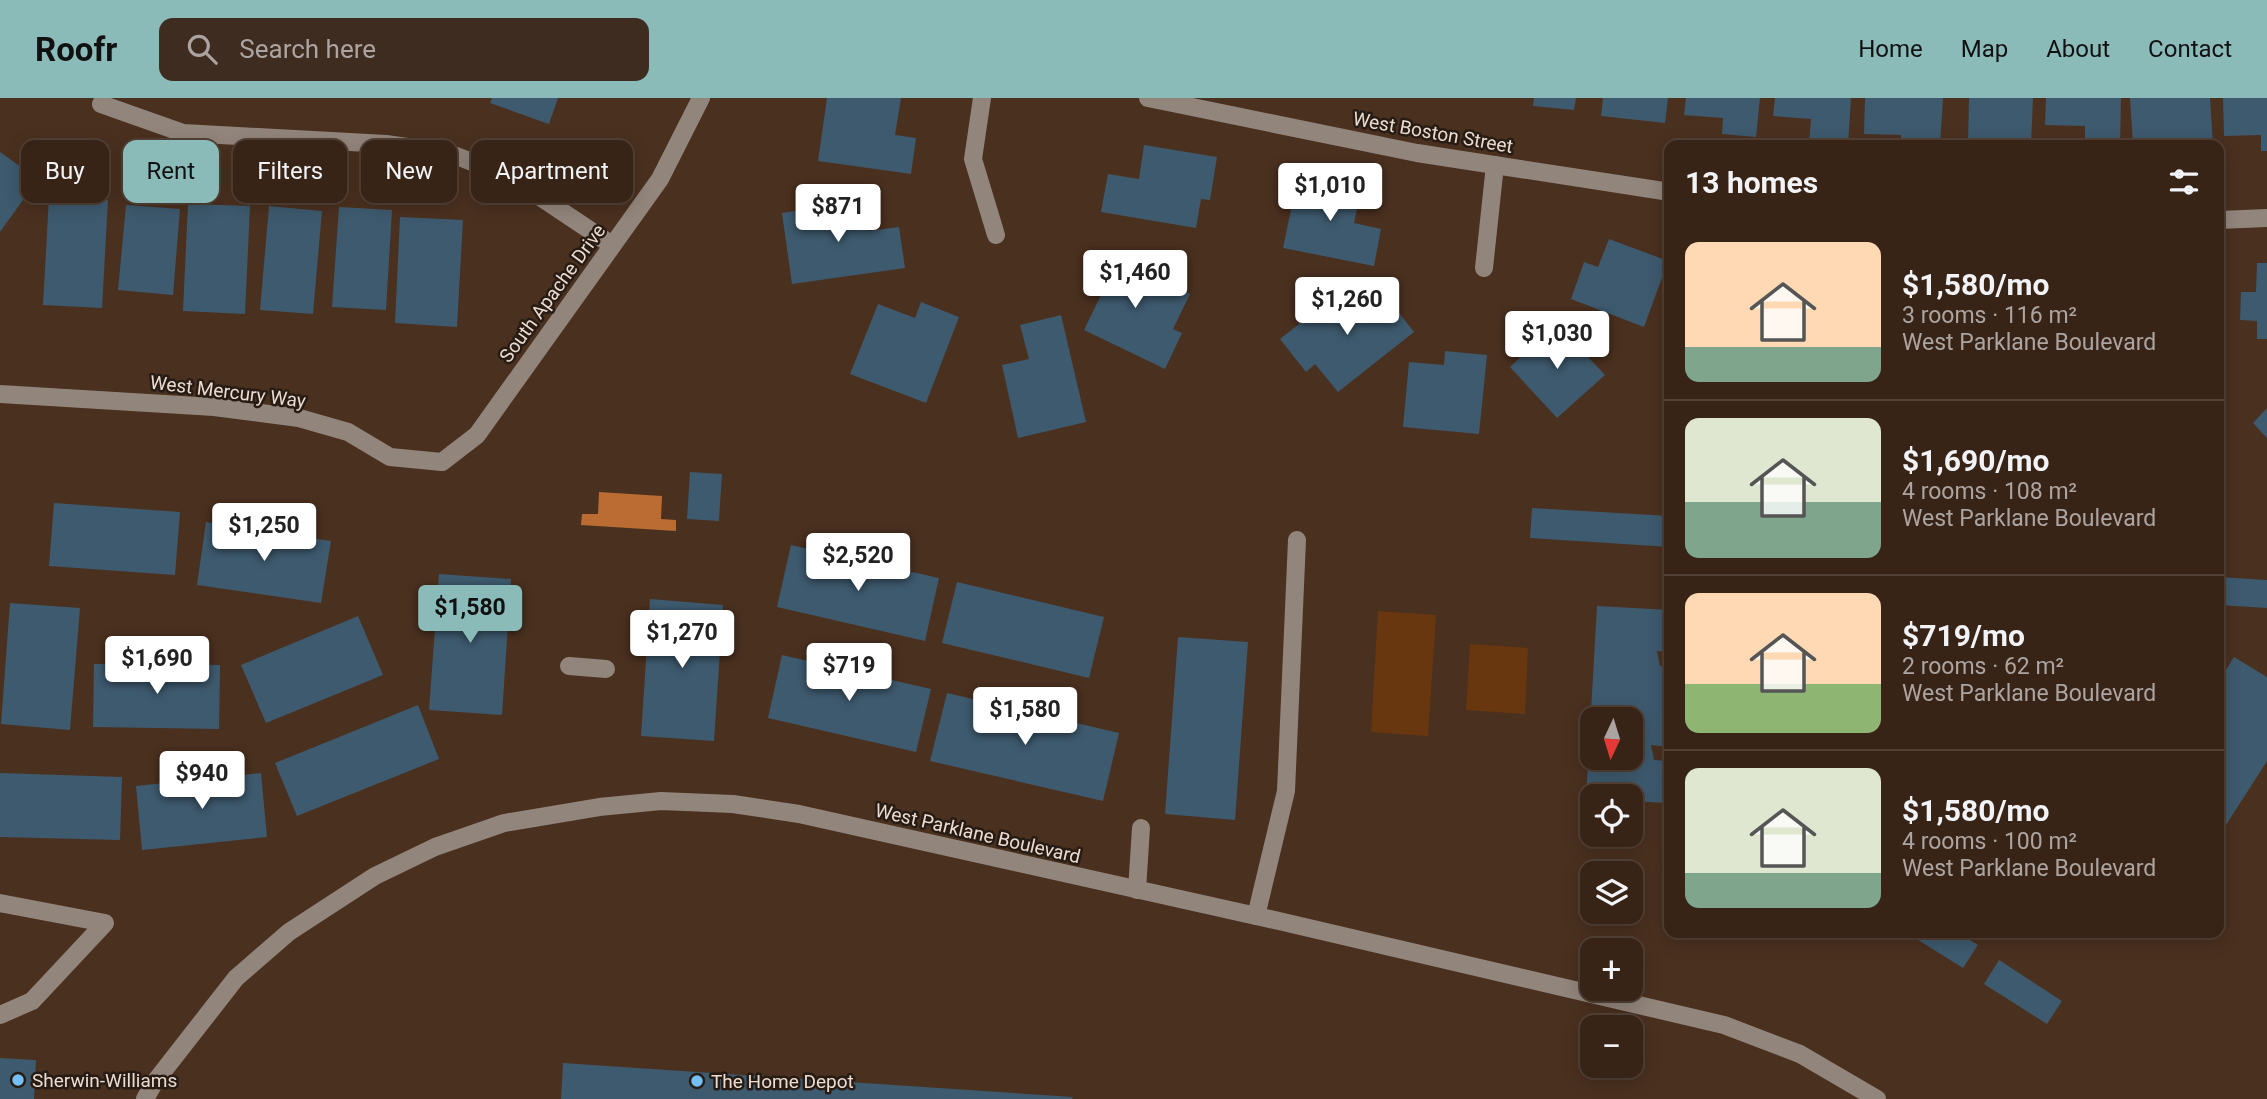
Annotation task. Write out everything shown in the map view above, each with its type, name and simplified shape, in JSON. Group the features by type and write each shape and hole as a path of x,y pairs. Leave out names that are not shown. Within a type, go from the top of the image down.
{"street":[{"name":"South Apache Drive","path":"442,462 477,436 660,179 701,98"},
{"path":"982,98 972,159 996,235"},
{"name":"West Boston Street","path":"1148,98 1417,153 1664,191"},
{"path":"101,104 183,133 386,144 449,153 512,178 612,245"},
{"path":"1484,268 1494,165"},
{"path":"2224,220 2267,218"},
{"name":"West Mercury Way","path":"0,394 214,407 299,418 348,432 390,457 442,462"},
{"path":"1256,916 1286,791 1297,540"},
{"path":"569,666 606,669"},
{"name":"West Parklane Boulevard","path":"145,1099 154,1083 236,978 289,932 375,876 435,847 503,823 599,807 661,801 733,804 799,814 1256,916 1724,1025 1800,1054 1877,1099"},
{"path":"1137,890 1141,828"},
{"path":"0,903 105,923 32,1001 0,1015"}],"shaded area":[{"path":"599,492 662,496 661,519 676,520 676,531 581,525 582,514 598,514"},
{"path":"1378,611 1436,615 1428,736 1371,732"},
{"path":"1470,644 1528,648 1525,714 1466,710"}],"building":[{"path":"492,98 558,98 549,124 490,103"},
{"path":"827,98 901,98 895,135 916,138 911,174 818,161"},
{"path":"1534,98 1576,98 1574,110 1533,106"},
{"path":"1603,98 1668,98 1665,123 1601,116"},
{"path":"1686,98 1760,98 1756,137 1722,134 1723,118 1684,115"},
{"path":"1775,98 1851,98 1848,140 1809,140 1811,119 1773,116"},
{"path":"1865,98 1943,98 1940,140 1901,140 1901,135 1864,134"},
{"path":"1969,98 2033,98 2031,140 1968,140"},
{"path":"2046,98 2121,98 2120,140 2085,140 2085,126 2045,125"},
{"path":"2130,98 2210,98 2213,140 2133,140"},
{"path":"2223,98 2267,98 2267,151 2261,151 2261,135 2224,136"},
{"path":"1144,145 1217,157 1210,200 1201,199 1196,228 1101,212 1108,174 1139,179"},
{"path":"0,152 21,167 21,203 0,232"},
{"path":"1298,176 1361,189 1354,223 1381,229 1374,266 1283,248"},
{"path":"863,201 868,231 899,227 905,268 792,284 782,213"},
{"path":"49,203 108,203 102,308 43,305"},
{"path":"188,204 250,206 245,314 183,311"},
{"path":"126,205 180,209 173,295 118,290"},
{"path":"269,206 322,211 313,314 260,310"},
{"path":"339,207 392,210 386,310 332,307"},
{"path":"400,217 463,220 457,327 395,323"},
{"path":"1609,239 1664,260 1664,272 1644,327 1571,299 1584,262 1598,267"},
{"path":"1103,252 1190,294 1173,329 1182,333 1165,369 1084,330 1101,295 1085,287"},
{"path":"2257,263 2267,263 2267,339 2257,339 2257,321 2240,320 2241,292 2256,292"},
{"path":"1350,284 1370,309 1386,296 1414,332 1338,392 1315,364 1306,372 1280,339"},
{"path":"921,302 959,317 926,403 850,374 878,304 915,318"},
{"path":"1061,315 1086,422 1018,438 1002,365 1029,359 1020,325"},
{"path":"1557,324 1605,375 1557,418 1510,367"},
{"path":"1445,351 1487,355 1479,434 1403,427 1409,362 1444,365"},
{"path":"2267,408 2267,438 2253,423"},
{"path":"690,472 722,474 719,521 687,519"},
{"path":"54,503 180,512 175,575 49,566"},
{"path":"1532,508 1664,516 1664,547 1530,538"},
{"path":"206,522 331,541 321,603 197,585"},
{"path":"791,545 939,578 925,641 777,607"},
{"path":"439,574 511,579 502,715 429,710"},
{"path":"2224,577 2267,580 2267,608 2224,605"},
{"path":"957,582 1104,617 1089,678 942,643"},
{"path":"650,599 723,605 714,741 641,736"},
{"path":"10,603 80,608 70,730 1,724"},
{"path":"1597,606 1664,610 1664,652 1657,651 1660,666 1664,666 1664,746 1651,745 1654,760 1664,761 1664,803 1643,802 1643,784 1587,784 1588,770 1643,770 1643,707 1591,707"},
{"path":"358,616 383,675 266,723 241,665"},
{"path":"1178,637 1248,642 1235,820 1165,814"},
{"path":"782,655 931,689 916,752 768,718"},
{"path":"2234,657 2267,677 2267,761 2224,828 2224,673"},
{"path":"94,664 220,665 219,729 93,727"},
{"path":"947,693 1119,733 1103,801 930,761"},
{"path":"418,705 439,759 297,816 275,763"},
{"path":"0,773 122,777 120,840 0,837"},
{"path":"261,773 267,837 142,850 136,786"},
{"path":"1915,938 1966,938 1978,945 1963,968"},
{"path":"1999,960 2062,1001 2047,1024 1984,984"},
{"name":"Sherwin-Williams","path":"0,1058 36,1060 34,1099 0,1099"},
{"name":"The Home Depot","path":"563,1063 1073,1097 561,1099"}],"place":[{"name":"Sherwin-Williams","path":"18,1080"},
{"name":"The Home Depot","path":"697,1081"}]}
